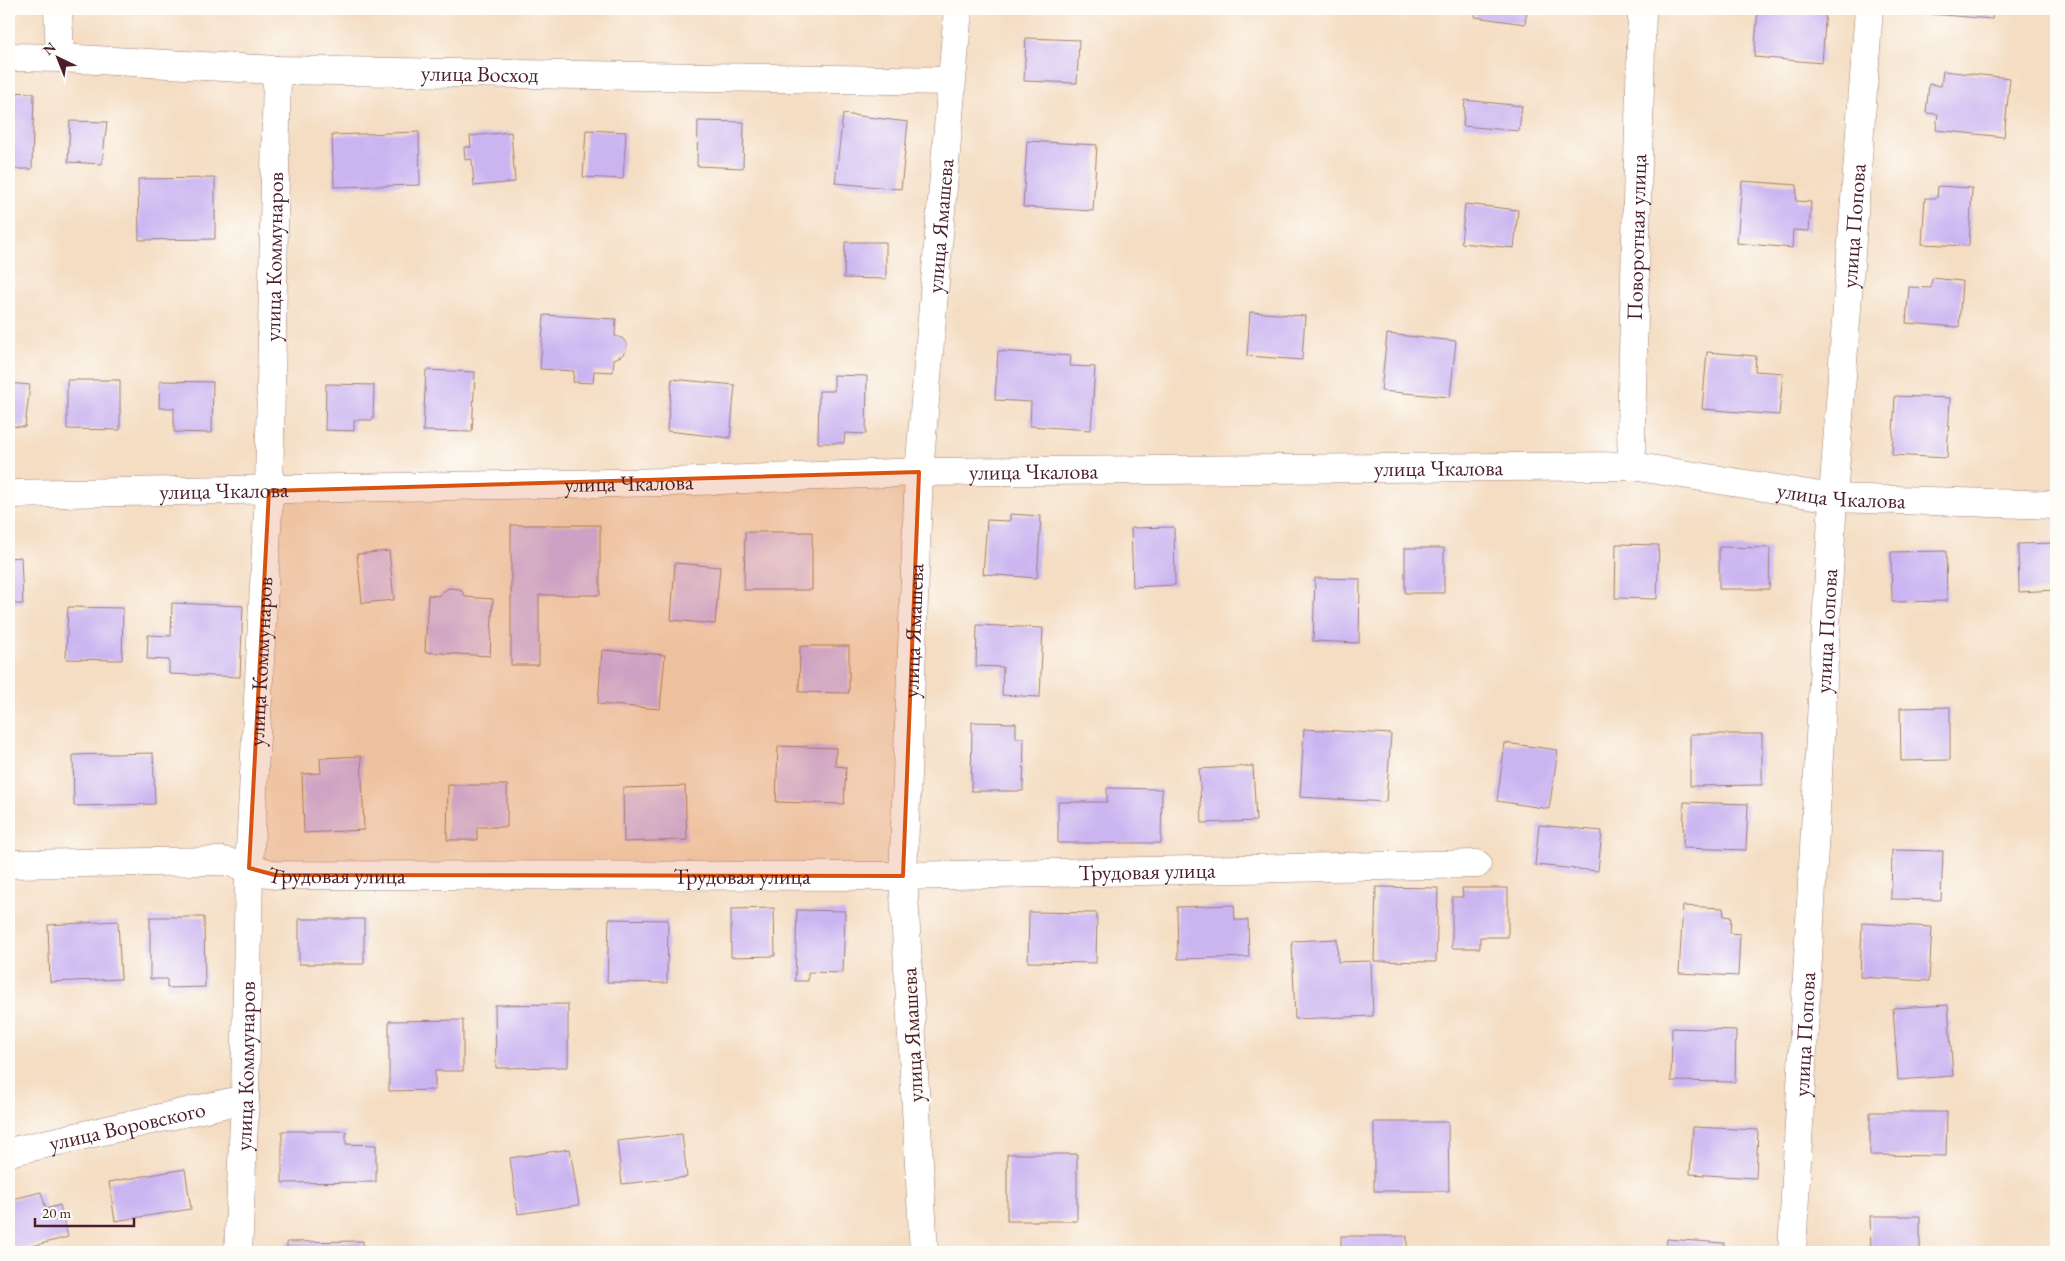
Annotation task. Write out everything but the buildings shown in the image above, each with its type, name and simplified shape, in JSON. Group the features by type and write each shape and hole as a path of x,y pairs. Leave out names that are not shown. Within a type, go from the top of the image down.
{"street":[{"path":"58,9 60,58"},
{"name":"улица Ямашева","path":"924,1252 903,876 920,472 958,9"},
{"name":"Поворотная улица","path":"1632,466 1631,430 1642,9"},
{"name":"улица Попова","path":"1792,1252 1832,498 1869,9"},
{"name":"улица Восход","path":"9,57 277,70 951,81"},
{"name":"улица Коммунаров","path":"238,1252 245,1099 249,868 269,491 277,70"},
{"name":"улица Чкалова","path":"9,494 269,491 670,482 920,472 1632,466 1832,498 2056,505"},
{"name":"Трудовая улица","path":"9,864 224,861 275,875 903,876 1477,864"},
{"name":"улица Воровского","path":"9,1152 245,1099"}],"highlighted area":[{"path":"919,472 903,876 275,875 249,868 269,491"}]}
